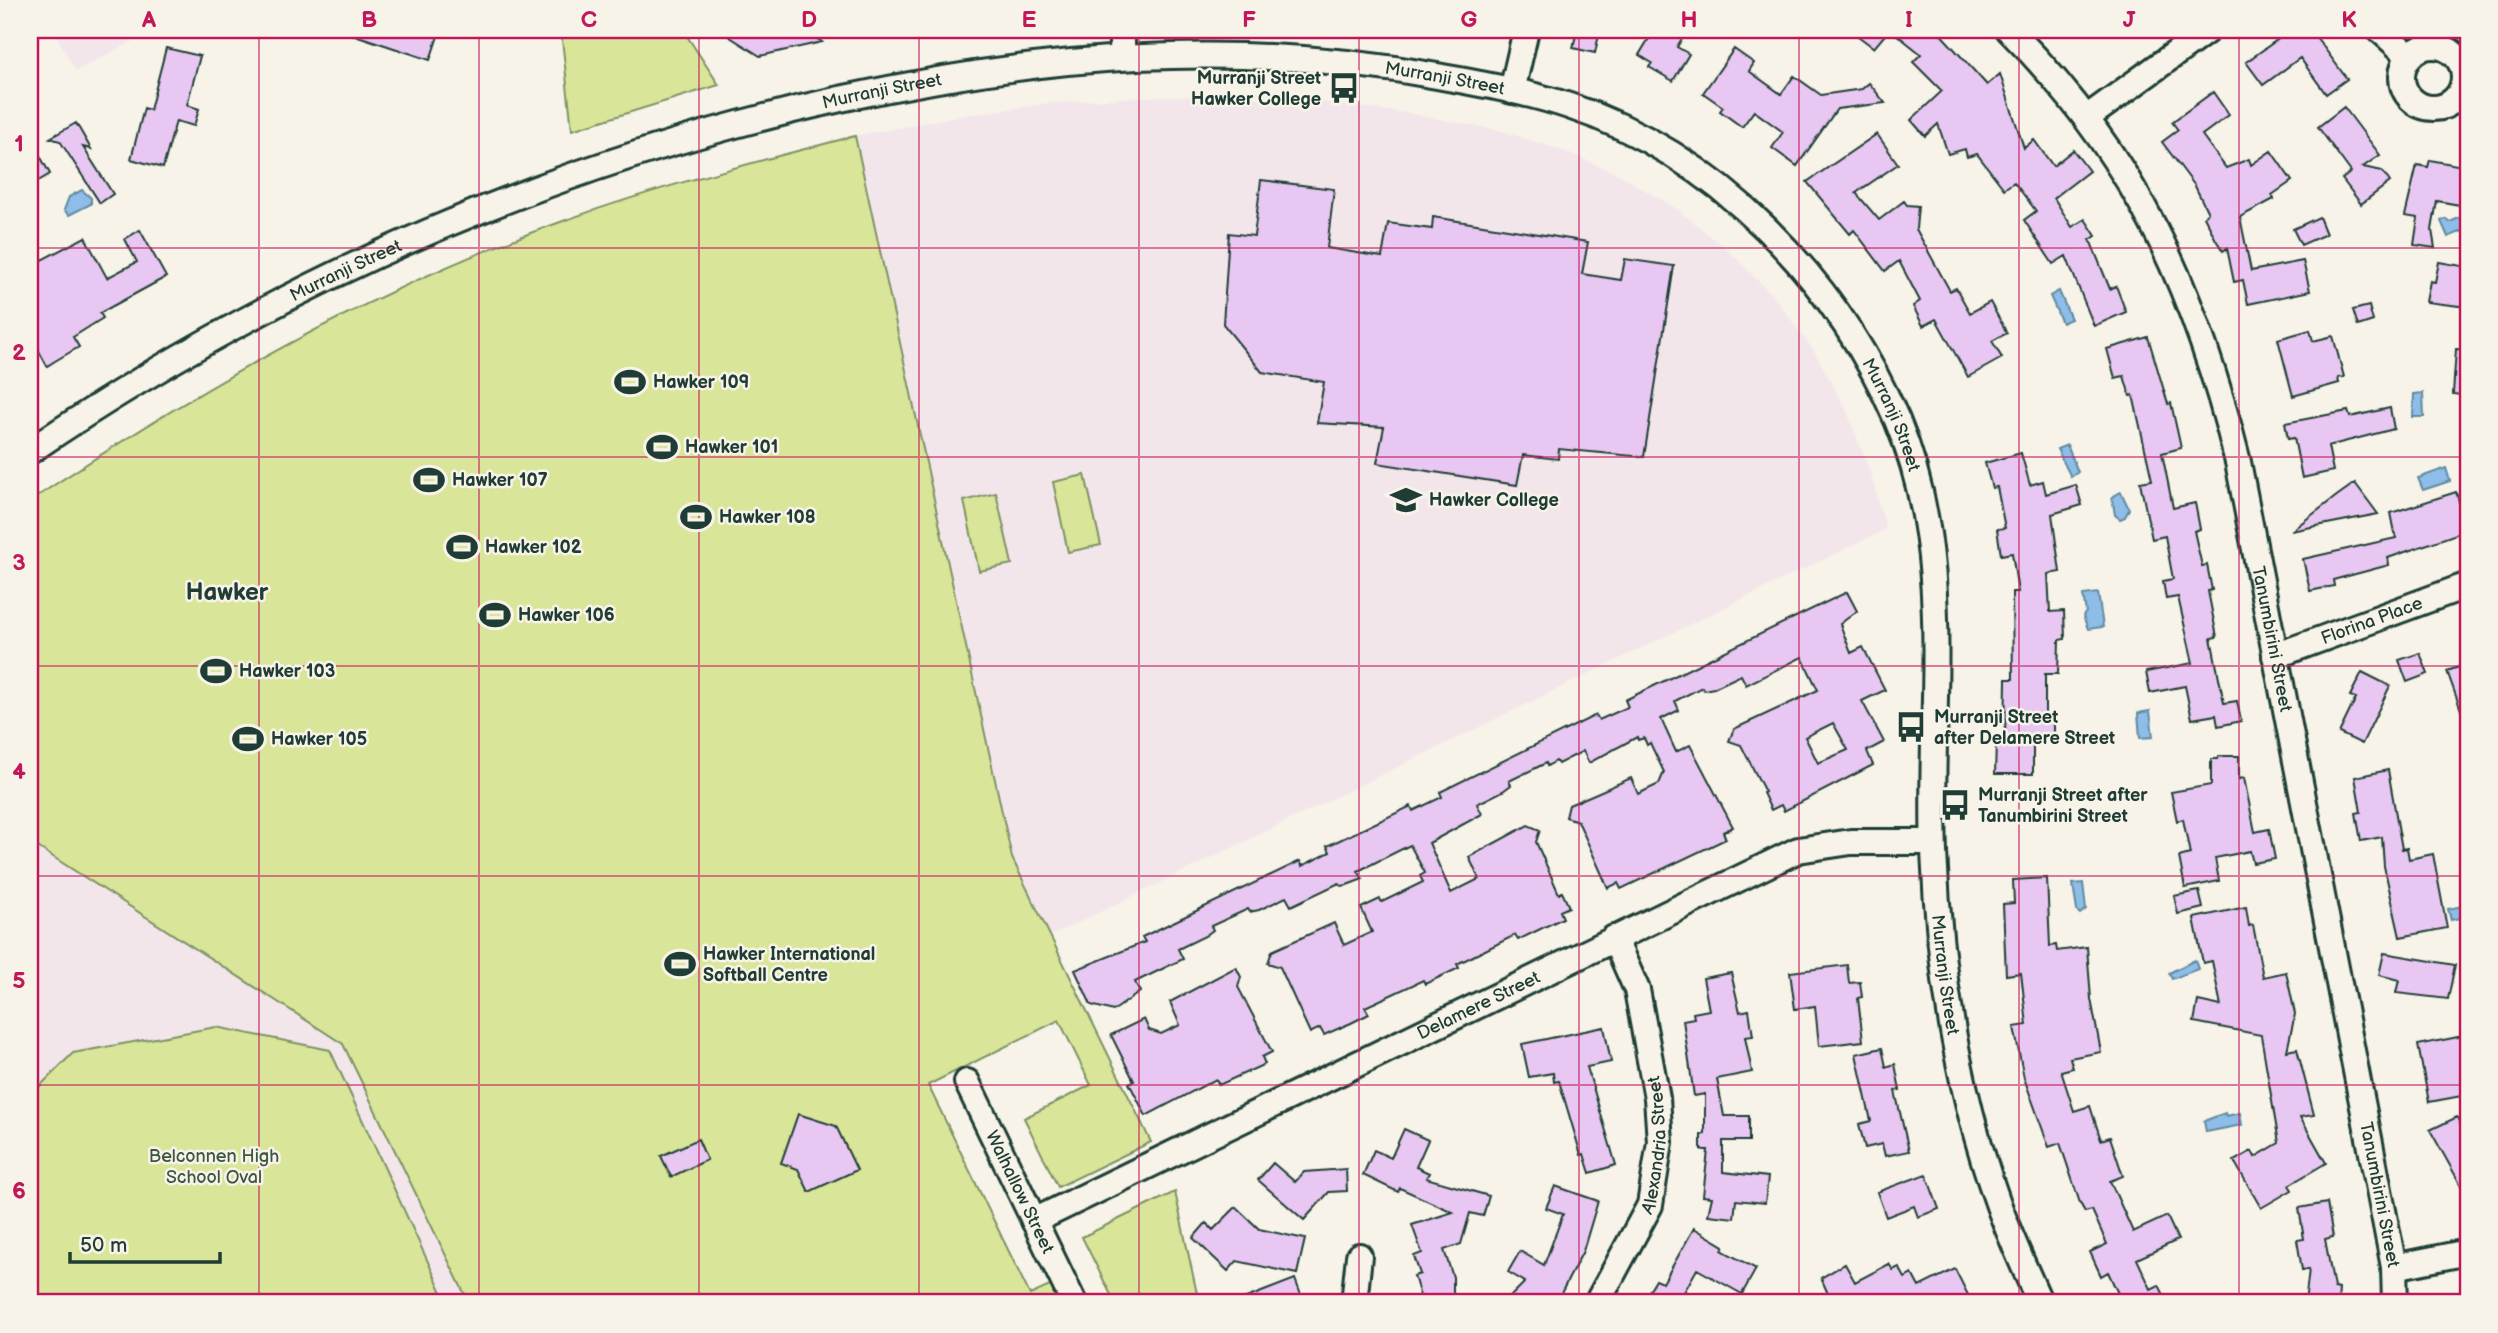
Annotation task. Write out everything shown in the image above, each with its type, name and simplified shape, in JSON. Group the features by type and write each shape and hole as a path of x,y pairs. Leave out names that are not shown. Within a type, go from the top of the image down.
{"street":[{"path":"1121,30 1123,56"},
{"path":"1512,91 1526,30"},
{"name":"Tanumbirini Street","path":"2009,30 2088,117 2149,214 2182,283 2209,354 2238,461 2394,1267 2395,1303"},
{"path":"2088,117 2207,30"},
{"path":"2380,30 2409,56"},
{"name":"Murranji Street","path":"30,451 163,365 355,263 489,205 739,122 986,70 1123,56 1231,54 1342,61 1512,91 1571,107 1630,131 1712,182 1763,225 1809,275 1863,352 1907,448 1931,543 1937,606 1933,842 1938,938 1960,1074 2000,1208 2040,1303"},
{"name":"Florina Place","path":"2275,656 2468,585"},
{"name":"Delamere Street","path":"1034,1221 1798,850 1851,842 1933,842"},
{"name":"Alexandria Street","path":"1597,1303 1650,1205 1660,1142 1657,1098 1637,990 1614,938"},
{"name":"Walhallow Street","path":"967,1082 1074,1303"},
{"path":"2394,1267 2468,1252"},
{"path":"1354,1303 1359,1256"}],"shaded area":[{"path":"53,30 154,30 76,71"},
{"name":"Hawker College","path":"1224,96 1311,101 1407,113 1502,131 1565,151 1620,175 1677,209 1729,251 1775,298 1814,351 1846,409 1870,471 1886,529 1051,936 1012,858 855,136 958,116 1050,103 1137,97"},
{"name":"Belconnen High School Oval","path":"30,842 343,1044 469,1303 30,1303"}],"green space":[{"path":"561,30 683,30 719,85 572,130"},
{"path":"855,136 1012,858 1151,1142 1058,1187 1024,1118 1091,1085 1059,1020 928,1085 1030,1295 1052,1285 1061,1303 469,1303 343,1044 30,842 30,501 223,380 356,309 425,277 566,220 638,196"},
{"path":"1085,475 1101,545 1068,552 1053,482"},
{"path":"996,493 1012,564 979,571 964,501"},
{"name":"Belconnen High School Oval","path":"216,1027 330,1050 447,1303 30,1303 30,1096 73,1053"},
{"path":"1175,1192 1199,1303 1115,1303 1082,1237"}],"water":[{"path":"82,190 91,198 91,204 69,215 64,210 69,197"},
{"path":"2468,214 2468,229 2448,237 2441,221 2446,219 2450,222"},
{"path":"2059,291 2071,319 2062,323 2050,296"},
{"path":"2423,393 2424,417 2413,417 2414,394"},
{"path":"2067,445 2078,472 2071,477 2057,449"},
{"path":"2446,468 2450,481 2423,490 2418,478"},
{"path":"2121,492 2129,509 2125,517 2120,519 2115,515 2112,497"},
{"path":"2098,593 2103,627 2088,629 2083,616 2086,612 2083,595"},
{"path":"2150,711 2153,737 2140,738 2138,713"},
{"path":"2083,883 2086,909 2080,914 2077,911 2073,884"},
{"path":"2468,905 2468,916 2451,920 2448,909"},
{"path":"2195,960 2198,969 2172,979 2169,973"},
{"path":"2225,1113 2226,1116 2240,1113 2242,1125 2206,1132 2204,1121"}],"building":[{"path":"350,30 440,30 430,60 349,33"},
{"path":"719,30 818,30 813,36 822,42 760,56"},
{"path":"1577,30 1600,30 1595,53 1573,48"},
{"path":"1654,30 1687,30 1677,47 1689,54 1673,81 1649,67 1652,63 1639,55"},
{"path":"1850,30 1889,30 1874,48"},
{"path":"1891,30 1937,30 1987,85 2000,74 2024,148 2034,140 2053,166 2073,150 2089,171 2054,198 2072,227 2085,219 2096,236 2090,240 2110,289 2116,286 2126,312 2094,326 2066,256 2053,264 2024,220 2036,211 2014,182 2004,189 1977,154 1967,157 1965,149 1948,154 1938,124 1925,136 1911,120 1942,91 1913,62 1921,54"},
{"path":"2291,30 2311,30 2347,79 2326,94 2300,58 2263,85 2246,62"},
{"path":"166,48 200,56 187,105 199,109 194,126 176,121 163,168 131,159 144,108 150,110"},
{"path":"1734,49 1754,63 1749,71 1781,94 1794,76 1821,95 1862,89 1869,83 1885,103 1837,109 1797,166 1772,148 1783,132 1754,111 1742,127 1720,111 1723,107 1703,93"},
{"path":"2213,92 2229,115 2202,135 2226,168 2249,159 2251,165 2271,151 2292,181 2272,195 2274,199 2240,217 2251,271 2303,261 2310,291 2248,304 2243,280 2234,282 2227,248 2223,251 2216,240 2204,216 2208,213 2195,186 2162,142 2178,130 2172,122"},
{"path":"2344,107 2380,155 2363,167 2382,171 2390,182 2361,204 2342,179 2351,172 2318,127"},
{"path":"76,123 91,149 83,147 113,194 100,203 60,141 50,138"},
{"path":"1877,134 1898,164 1856,193 1879,220 1904,201 1907,205 1918,206 1916,229 1950,291 1956,288 1970,313 1990,302 2007,333 1992,341 2002,358 1968,377 1936,319 1923,326 1913,306 1920,301 1899,261 1885,271 1854,230 1850,234 1807,182"},
{"path":"30,138 50,174 30,186"},
{"path":"2430,160 2468,167 2468,196 2462,195 2460,205 2437,201 2432,230 2435,248 2414,245 2418,218 2405,216 2417,165 2428,167"},
{"path":"1261,180 1334,189 1327,248 1382,257 1388,223 1432,229 1433,217 1588,242 1582,274 1621,280 1625,259 1674,266 1644,457 1559,449 1558,459 1523,455 1517,485 1377,463 1384,427 1317,423 1324,382 1262,372 1223,324 1229,233 1254,236"},
{"path":"2319,217 2326,234 2301,245 2293,229"},
{"path":"140,230 166,277 100,313 103,318 73,337 79,347 47,366 39,351 30,356 30,266 85,237 107,278 137,262 125,239"},
{"path":"2439,262 2468,267 2468,307 2426,302 2430,281 2435,282"},
{"path":"2369,306 2373,321 2358,326 2353,310"},
{"path":"2310,330 2313,341 2333,336 2344,377 2338,378 2339,383 2293,396 2278,339"},
{"path":"2148,337 2168,404 2171,403 2181,448 2162,453 2173,508 2195,503 2200,529 2194,531 2202,566 2207,565 2212,590 2208,591 2217,637 2211,638 2224,703 2237,701 2241,721 2218,726 2216,715 2192,719 2185,686 2150,693 2146,672 2193,663 2178,597 2166,599 2163,581 2173,579 2165,536 2152,539 2140,482 2152,480 2133,395 2130,396 2124,376 2115,378 2107,349"},
{"path":"2456,349 2468,350 2468,396 2453,394"},
{"path":"2390,408 2394,429 2328,446 2333,471 2302,478 2294,438 2288,439 2285,423 2348,411 2350,417"},
{"path":"2021,453 2030,485 2043,481 2046,494 2076,485 2082,505 2052,514 2060,572 2048,574 2050,612 2064,611 2065,639 2059,640 2058,674 2045,674 2045,715 2054,715 2054,742 2033,741 2033,774 1995,774 1996,743 2005,743 2006,679 2013,679 2012,592 2018,592 2012,553 2001,555 1997,529 2005,528 1997,487 1992,488 1985,463"},
{"path":"2355,483 2378,514 2291,531 2338,495"},
{"path":"2456,492 2468,530 2388,558 2389,565 2333,580 2334,586 2310,591 2303,559 2396,538 2391,513"},
{"path":"1847,592 1857,611 1840,624 1851,653 1863,647 1885,690 1862,701 1884,742 1867,751 1873,765 1784,811 1781,805 1771,810 1741,745 1729,741 1734,729 1818,690 1802,657 1746,685 1741,675 1714,688 1704,690 1702,687 1675,701 1679,710 1661,719 1676,752 1690,745 1733,827 1723,832 1726,839 1621,889 1618,883 1608,888 1578,821 1566,817 1569,805 1631,778 1638,794 1659,784 1664,772 1650,743 1647,745 1644,738 1638,740 1637,737 1589,763 1583,751 1558,764 1556,761 1547,766 1546,763 1509,781 1511,785 1503,791 1477,804 1482,814 1429,843 1451,893 1479,879 1469,857 1528,825 1540,830 1536,842 1559,894 1562,892 1569,907 1560,911 1563,918 1518,940 1515,935 1457,964 1459,968 1425,984 1423,980 1365,1007 1369,1014 1351,1023 1324,1035 1320,1028 1310,1033 1280,967 1268,963 1272,951 1334,923 1344,945 1372,932 1361,908 1380,899 1382,902 1423,882 1420,876 1425,873 1410,845 1358,871 1363,879 1341,886 1339,883 1291,906 1286,897 1259,910 1250,912 1248,909 1211,926 1213,930 1205,936 1178,949 1183,959 1135,982 1140,992 1113,1011 1091,1005 1075,970 1145,942 1142,937 1300,861 1302,866 1330,852 1327,846 1411,806 1413,811 1442,797 1440,792 1596,715 1599,720 1628,707 1625,700","holes":["1833,723 1848,750 1818,763 1805,737"]},
{"path":"2420,653 2428,674 2407,682 2399,660"},
{"path":"2468,664 2468,723 2466,724 2447,671"},
{"path":"2362,672 2390,686 2362,744 2339,733 2356,698 2350,696"},
{"path":"2219,756 2239,756 2239,779 2244,778 2255,832 2269,829 2275,859 2253,863 2250,851 2215,858 2219,881 2185,888 2179,857 2190,854 2183,819 2177,821 2171,792 2211,785 2211,759 2218,759"},
{"path":"2388,770 2402,849 2407,848 2409,859 2433,854 2447,928 2400,937 2384,866 2382,837 2361,841 2356,813 2361,812 2355,777"},
{"path":"2047,878 2050,946 2056,945 2057,951 2087,947 2091,999 2101,1052 2070,1058 2073,1068 2061,1071 2074,1111 2090,1106 2101,1140 2110,1137 2123,1176 2110,1181 2133,1232 2167,1216 2178,1240 2137,1259 2151,1289 2159,1285 2168,1303 2119,1303 2122,1302 2108,1272 2101,1276 2090,1252 2107,1244 2092,1210 2085,1212 2080,1203 2060,1143 2049,1147 2024,1078 2014,1027 2027,1025 2021,973 2006,975 2003,904 2014,903 2013,880"},
{"path":"2199,891 2203,908 2178,914 2174,896"},
{"path":"2246,907 2249,926 2253,925 2263,977 2286,972 2295,1014 2287,1051 2297,1049 2314,1115 2300,1117 2326,1163 2289,1185 2292,1190 2261,1208 2234,1161 2252,1151 2255,1157 2279,1143 2261,1035 2194,1022 2198,1001 2221,1006 2212,961 2203,963 2194,918"},
{"path":"2384,953 2455,965 2448,999 2396,993 2399,980 2379,975"},
{"path":"1847,965 1849,983 1860,982 1862,997 1858,998 1863,1041 1819,1046 1815,1006 1795,1009 1790,972"},
{"path":"1236,967 1241,977 1238,987 1272,1052 1262,1057 1265,1064 1219,1085 1216,1079 1146,1116 1129,1083 1134,1081 1111,1035 1144,1019 1149,1030 1161,1034 1180,1025 1170,1002"},
{"path":"1731,973 1740,1012 1749,1010 1753,1036 1745,1037 1752,1072 1717,1079 1724,1116 1749,1116 1749,1141 1723,1141 1723,1172 1768,1177 1765,1203 1736,1200 1734,1218 1708,1215 1712,1197 1703,1196 1708,1150 1701,1150 1701,1135 1705,1134 1705,1094 1694,1096 1683,1020 1694,1018 1693,1013 1709,1010 1703,978"},
{"path":"1604,1027 1611,1062 1587,1067 1616,1165 1590,1173 1584,1154 1581,1155 1559,1081 1554,1082 1553,1073 1529,1077 1522,1044"},
{"path":"2468,1035 2468,1062 2462,1064 2467,1095 2429,1102 2418,1045"},
{"path":"1882,1048 1886,1067 1895,1064 1900,1090 1895,1091 1909,1151 1885,1156 1882,1144 1865,1148 1859,1124 1871,1121 1856,1054"},
{"path":"798,1114 836,1126 857,1170 809,1192 798,1169 781,1163"},
{"path":"2457,1117 2468,1142 2468,1198 2430,1130"},
{"path":"1404,1129 1428,1140 1416,1167 1429,1173 1426,1178 1489,1196 1483,1216 1470,1213 1461,1244 1444,1250 1453,1277 1453,1303 1422,1303 1414,1276 1420,1274 1414,1256 1422,1253 1412,1225 1453,1212 1400,1188 1398,1192 1363,1175 1374,1150 1391,1158"},
{"path":"698,1139 707,1160 671,1177 661,1156"},
{"path":"1273,1163 1295,1182 1304,1172 1346,1169 1347,1191 1329,1192 1304,1220 1258,1180"},
{"path":"1926,1174 1939,1209 1918,1217 1914,1206 1886,1217 1877,1192"},
{"path":"1555,1186 1598,1201 1583,1251 1556,1303 1504,1303 1525,1282 1508,1272 1520,1251 1544,1265 1563,1214 1546,1208"},
{"path":"2327,1203 2333,1237 2325,1239 2334,1288 2339,1289 2338,1303 2305,1303 2309,1269 2302,1270 2297,1240 2304,1239 2299,1208"},
{"path":"1236,1207 1259,1229 1305,1239 1297,1274 1237,1261 1228,1271 1193,1238 1206,1223 1213,1230"},
{"path":"1694,1228 1724,1246 1722,1250 1756,1269 1742,1294 1697,1269 1678,1303 1642,1303 1656,1280 1663,1283"},
{"path":"1845,1264 1855,1282 1889,1264 1893,1270 1899,1267 1905,1278 1912,1274 1919,1287 1955,1269 1969,1297 1958,1303 1832,1303 1821,1278"},
{"path":"1295,1279 1304,1303 1236,1302"}],"place":[{"name":"Murranji Street Hawker College","path":"1344,88"},
{"name":"Hawker 109","path":"630,382"},
{"name":"Hawker 101","path":"662,447"},
{"name":"Hawker 107","path":"429,480"},
{"name":"Hawker College","path":"1406,500"},
{"name":"Hawker 108","path":"696,517"},
{"name":"Hawker 102","path":"462,547"},
{"name":"Hawker 106","path":"495,615"},
{"name":"Hawker 103","path":"216,671"},
{"name":"Murranji Street after Delamere Street","path":"1911,727"},
{"name":"Hawker 105","path":"248,739"},
{"name":"Murranji Street after Tanumbirini Street","path":"1955,805"},
{"name":"Hawker International Softball Centre","path":"680,964"}],"district":[{"name":"Hawker","path":"227,592"}]}
